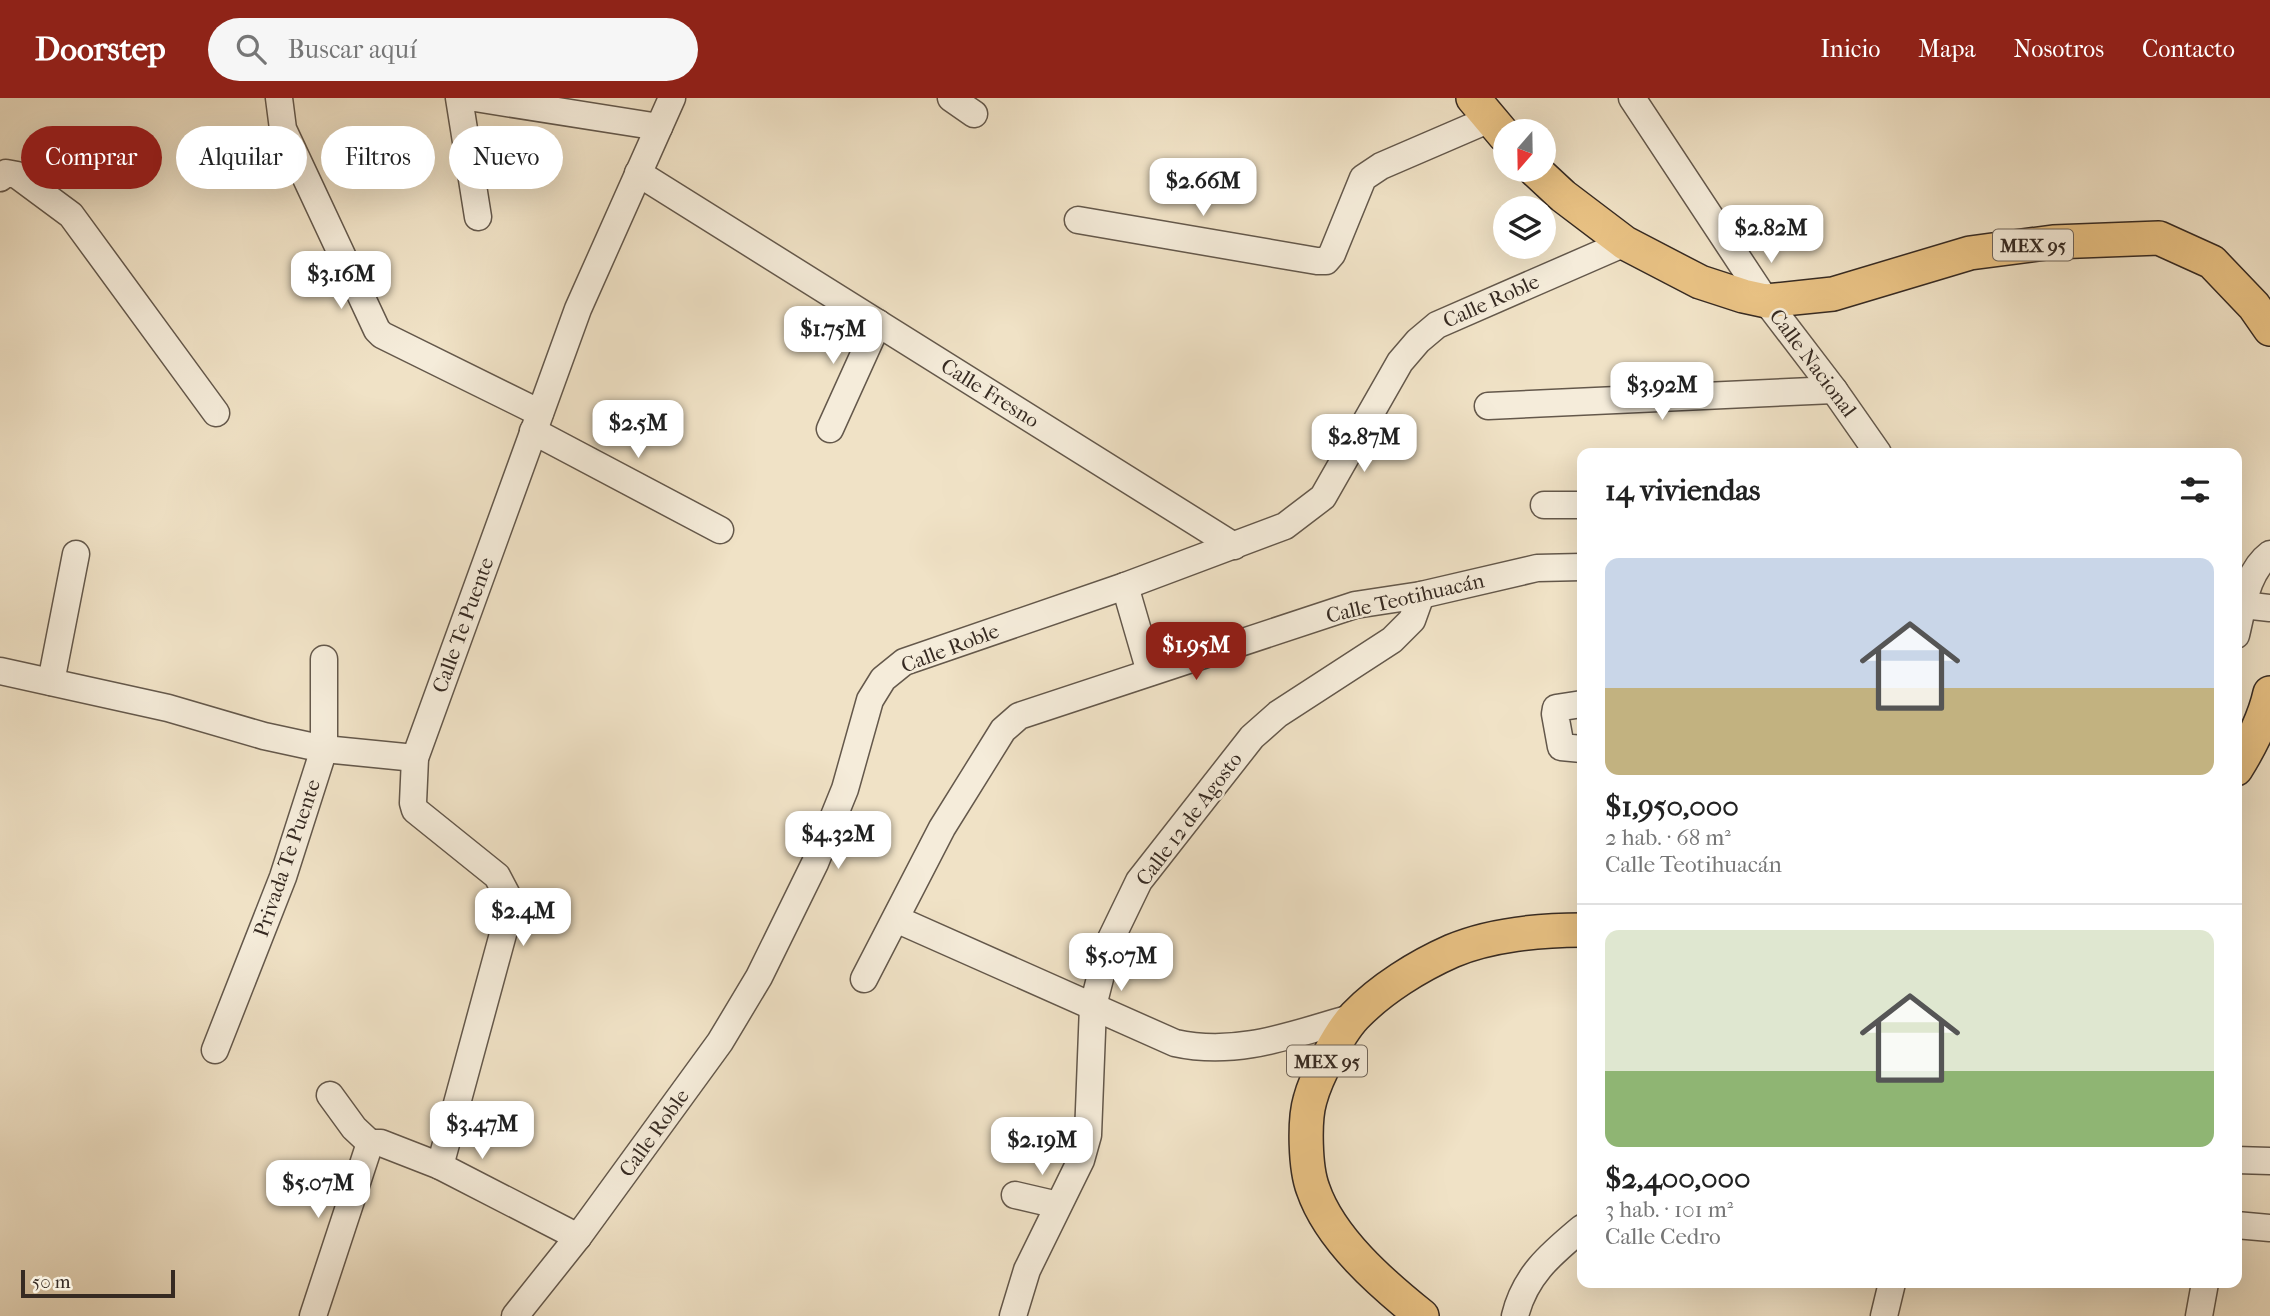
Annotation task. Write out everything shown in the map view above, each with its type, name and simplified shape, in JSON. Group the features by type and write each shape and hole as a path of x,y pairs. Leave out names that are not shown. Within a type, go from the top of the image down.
{"main road":[{"name":"MEX 95","path":"1548,182 1625,243 1700,282 1766,301 1833,294 1970,253 2053,242 2159,238 2212,262 2254,306 2270,329"},
{"path":"2242,759 2267,707 2270,693"},
{"name":"MEX 95","path":"1422,1316 1356,1255 1326,1217 1312,1188 1306,1154 1309,1101 1326,1062 1354,1017 1381,994 1419,968 1453,951 1511,935 1577,930"}],"street":[{"path":"279,98 283,129 377,330 382,335 720,530"},
{"path":"459,98 478,217"},
{"path":"475,98 659,127"},
{"name":"Calle Te Puente","path":"440,1166 506,923 507,895 497,876 415,810 415,758 578,309 672,98"},
{"path":"951,98 974,114"},
{"name":"Calle Nacional","path":"1632,98 1766,301 1875,448"},
{"path":"1078,220 1326,261 1332,254 1363,177 1381,166 1489,118"},
{"path":"0,178 6,173 17,175 71,215 216,413"},
{"name":"Calle Fresno","path":"638,173 1234,546"},
{"name":"Calle Roble","path":"514,1316 578,1237 720,1042 759,977 815,863 845,789 870,700 883,679 904,662 1125,586 1285,526 1323,497 1400,362 1418,341 1437,325 1625,243"},
{"path":"830,429 878,323"},
{"path":"1488,406 1834,390"},
{"path":"1544,505 1577,505"},
{"path":"51,682 76,554"},
{"path":"2242,609 2248,586 2264,558 2270,554"},
{"name":"Calle Teotihuacán","path":"864,979 942,828 1003,730 1019,716 1355,605 1421,594 1537,568 1577,567"},
{"path":"1125,586 1150,672"},
{"name":"Calle 12 de Agosto","path":"1013,1316 1027,1270 1081,1160 1088,1135 1093,1006 1109,943 1139,881 1252,737 1278,714 1392,640 1412,620 1421,594"},
{"path":"2243,605 2270,608"},
{"name":"Privada Te Puente","path":"215,1050 284,877 324,749 324,659"},
{"path":"0,671 168,708 264,736 324,749 415,758"},
{"path":"1577,705 1556,708 1555,714 1561,747 1577,749"},
{"path":"895,919 1175,1043 1199,1048 1226,1049 1278,1039 1354,1017"},
{"path":"330,1096 354,1128 370,1143 381,1143 440,1166 578,1237"},
{"path":"313,1316 370,1143"},
{"path":"2242,1160 2270,1161"},
{"path":"1015,1195 1058,1206"},
{"path":"2242,1226 2270,1228"},
{"path":"1515,1316 1519,1299 1529,1279 1577,1232"},
{"path":"1884,1316 1891,1288"},
{"path":"2199,1316 2204,1288"}]}
